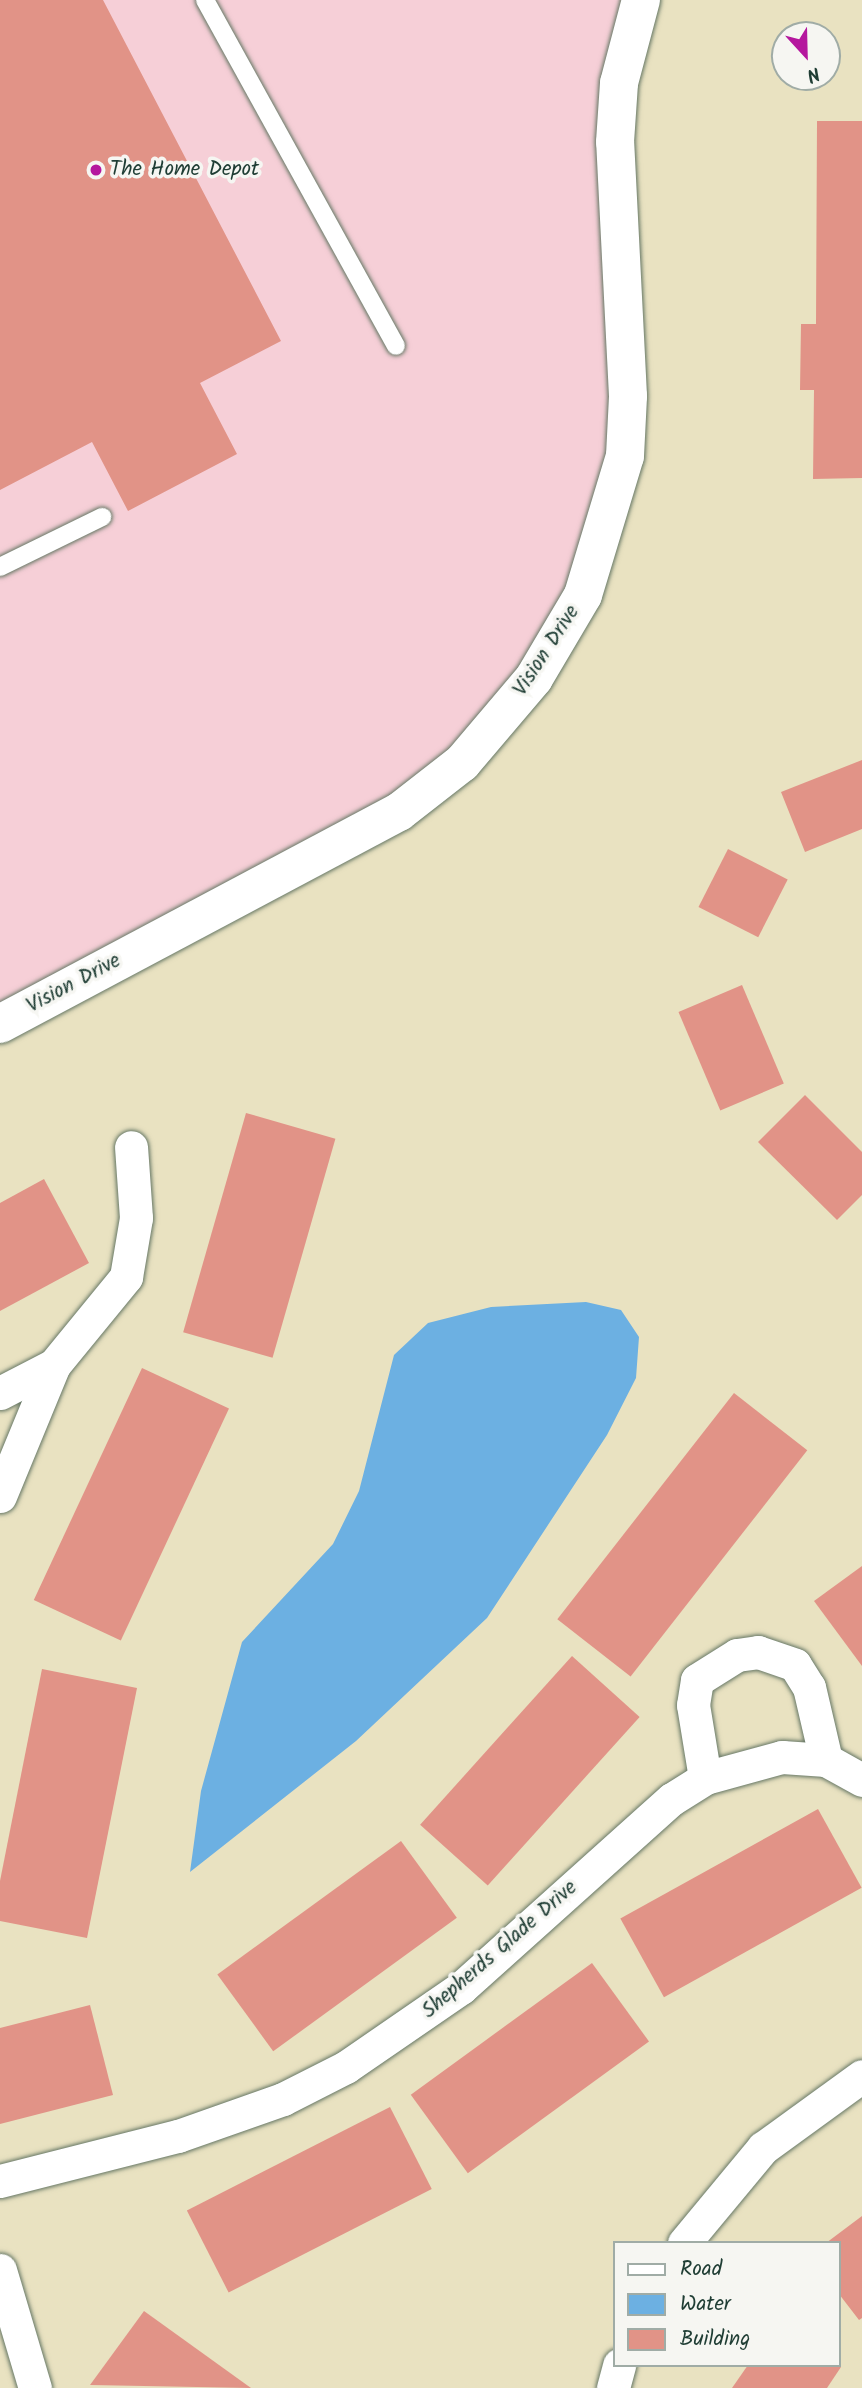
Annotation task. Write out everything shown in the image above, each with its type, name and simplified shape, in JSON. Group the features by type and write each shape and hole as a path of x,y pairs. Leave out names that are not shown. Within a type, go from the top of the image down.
{"street":[{"name":"Vision Drive","path":"0,1024 399,812 462,763 534,678 583,595 625,456 628,396 615,142 619,83 642,0"},
{"path":"0,1496 54,1365 126,1276 136,1218 131,1147"},
{"path":"0,1393 54,1365"},
{"path":"705,1779 693,1705 697,1680 737,1655 769,1654 795,1665 809,1687 826,1760"},
{"name":"Shepherds Glade Drive","path":"0,2180 178,2137 283,2099 346,2067 461,1988 672,1798 705,1779 782,1757 826,1760 862,1780"},
{"path":"686,2241 763,2148 862,2076"},
{"path":"0,2270 35,2388"},
{"path":"613,2388 618,2367"}],"lane":[{"path":"205,0 396,346"},
{"path":"0,567 102,517"}],"shaded area":[{"path":"0,0 641,0 611,516 462,763 0,1024"}],"water":[{"path":"586,1302 621,1310 639,1337 636,1378 607,1435 487,1618 356,1741 190,1872 201,1791 242,1642 333,1544 359,1491 394,1355 428,1323 491,1307"}],"building":[{"name":"The Home Depot","path":"0,0 103,0 281,341 200,383 237,454 128,511 92,442 0,490"},
{"path":"817,121 862,121 862,478 813,479 814,390 800,390 801,324 816,324"},
{"path":"862,760 862,829 805,852 781,792"},
{"path":"728,849 788,879 758,937 698,907"},
{"path":"742,985 784,1083 720,1110 678,1012"},
{"path":"805,1095 862,1152 862,1195 837,1220 758,1142"},
{"path":"246,1113 335,1139 273,1358 183,1332"},
{"path":"44,1179 89,1263 0,1311 0,1203"},
{"path":"142,1368 229,1409 121,1641 34,1600"},
{"path":"734,1393 807,1450 631,1676 557,1619"},
{"path":"862,1566 862,1666 814,1601"},
{"path":"572,1656 640,1717 488,1886 420,1825"},
{"path":"42,1669 137,1688 87,1938 0,1921 0,1881"},
{"path":"818,1809 862,1888 664,1997 620,1919"},
{"path":"401,1841 457,1918 273,2051 217,1974"},
{"path":"592,1963 649,2041 468,2173 411,2095"},
{"path":"90,2005 113,2095 0,2124 0,2028"},
{"path":"390,2107 432,2189 229,2292 187,2211"},
{"path":"862,2216 862,2318 859,2320 841,2297 841,2241 829,2241"},
{"path":"144,2311 251,2388 90,2385"},
{"path":"747,2367 841,2367 827,2388 732,2388"}],"place":[{"name":"The Home Depot","path":"96,170"}]}
